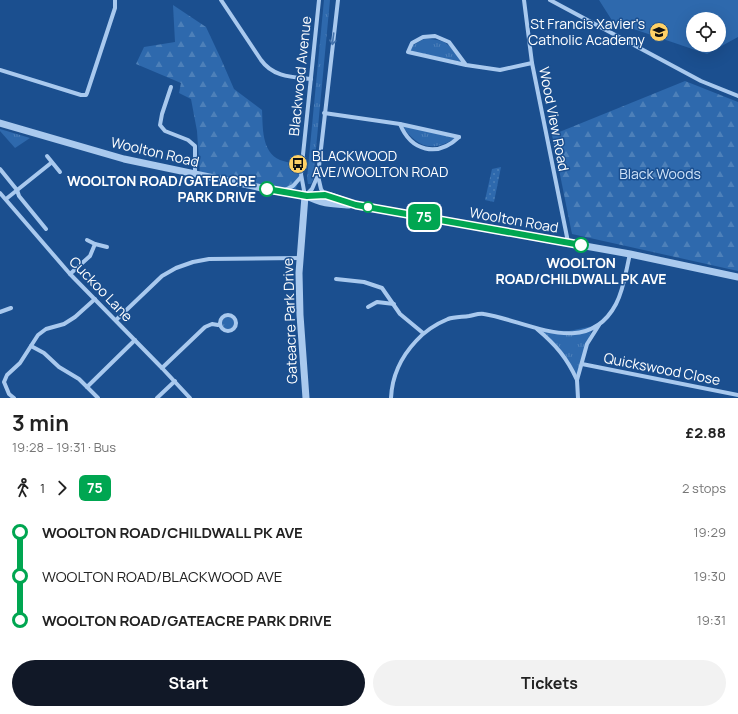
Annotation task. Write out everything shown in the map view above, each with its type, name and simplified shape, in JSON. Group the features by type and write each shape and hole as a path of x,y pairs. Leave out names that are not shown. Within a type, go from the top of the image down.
{"street":[{"path":"0,70 81,95 86,95 115,8 115,0"},
{"path":"221,0 231,17 268,68 281,75 311,79"},
{"name":"Blackwood Avenue","path":"306,196 301,178 319,0"},
{"name":"Blackwood Avenue","path":"325,195 320,186 318,175 338,0"},
{"name":"Wood View Road","path":"524,0 532,63 568,242"},
{"path":"550,0 701,82 738,96"},
{"path":"466,65 449,42 435,36 423,37 412,43 408,52 466,65 500,70 532,63"},
{"path":"171,88 162,114 160,125 165,131 188,140 195,146 195,174"},
{"path":"324,112 400,124 459,137 446,147 432,150 426,149 409,139 400,124"},
{"name":"Woolton Road","path":"0,123 124,159 281,192 306,196 325,195 356,205"},
{"path":"47,156 51,163 60,172"},
{"path":"6,199 51,163"},
{"path":"0,169 17,190 19,196 46,229"},
{"name":"Blackwood Avenue","path":"306,196 312,189 318,175"},
{"path":"281,192 295,184 301,178"},
{"name":"Cuckoo Lane","path":"0,193 70,274 190,398"},
{"name":"Woolton Road","path":"306,196 317,202 356,205 568,242 738,277"},
{"name":"Gateacre Park Drive","path":"306,196 300,258 300,315 306,398"},
{"path":"86,240 106,247"},
{"path":"70,274 90,256 95,244"},
{"path":"577,380 587,344 599,325 613,309 620,296 630,254"},
{"path":"116,320 162,276 176,268 193,262 209,259 300,258"},
{"path":"336,280 364,282 382,288 400,314 423,333"},
{"path":"14,398 9,394 4,382 7,376 20,364 38,335 46,329 64,324 75,318 95,299"},
{"path":"368,307 377,302 394,304"},
{"path":"0,312 11,308"},
{"path":"391,398 391,385 398,366 407,350 423,333 449,319 483,313 536,328 571,334 599,325"},
{"path":"227,314 233,315 236,323 233,330 227,331 222,329 220,324 220,318 227,314"},
{"path":"162,368 206,327 212,324 220,324"},
{"path":"536,328 558,348 570,364 577,380 578,398"},
{"path":"87,387 135,340"},
{"path":"31,346 44,353 59,367 79,379 98,398"},
{"name":"Quickswood Close","path":"582,364 738,395"},
{"path":"157,398 174,381"}],"green space":[{"path":"324,0 330,0 313,180 311,184 308,184 307,178"},
{"path":"599,0 738,0 738,37 726,44 726,12 686,12 686,47 613,22"},
{"path":"173,5 206,27 234,89 262,110 264,138 269,151 280,160 298,164 301,174 295,191 200,175 197,131 191,99 179,93 181,83 136,64 144,47 175,42"},
{"path":"424,39 438,40 447,44 462,62 410,51 413,45"},
{"name":"Black Woods","path":"685,81 738,102 738,271 572,234 552,135"},
{"path":"403,126 456,138 441,145 425,145 413,138"},
{"path":"0,129 30,138 15,148 0,131"},
{"path":"501,167 494,202 485,200 492,169"},
{"path":"228,317 232,319 234,323 232,327 228,329 224,327 222,323 224,319"},
{"path":"593,326 576,378 560,351 538,330 569,331"}],"bus line":[{"name":"75","path":"267,189 307,196 331,196 356,205 581,245"}],"place":[{"name":"St Francis Xavier's Catholic Academy","path":"659,32"},
{"name":"BLACKWOOD AVE/WOOLTON ROAD","path":"298,164"},
{"name":"WOOLTON ROAD/GATEACRE PARK DRIVE","path":"267,189"},
{"name":"WOOLTON ROAD/CHILDWALL PK AVE","path":"581,245"}]}
